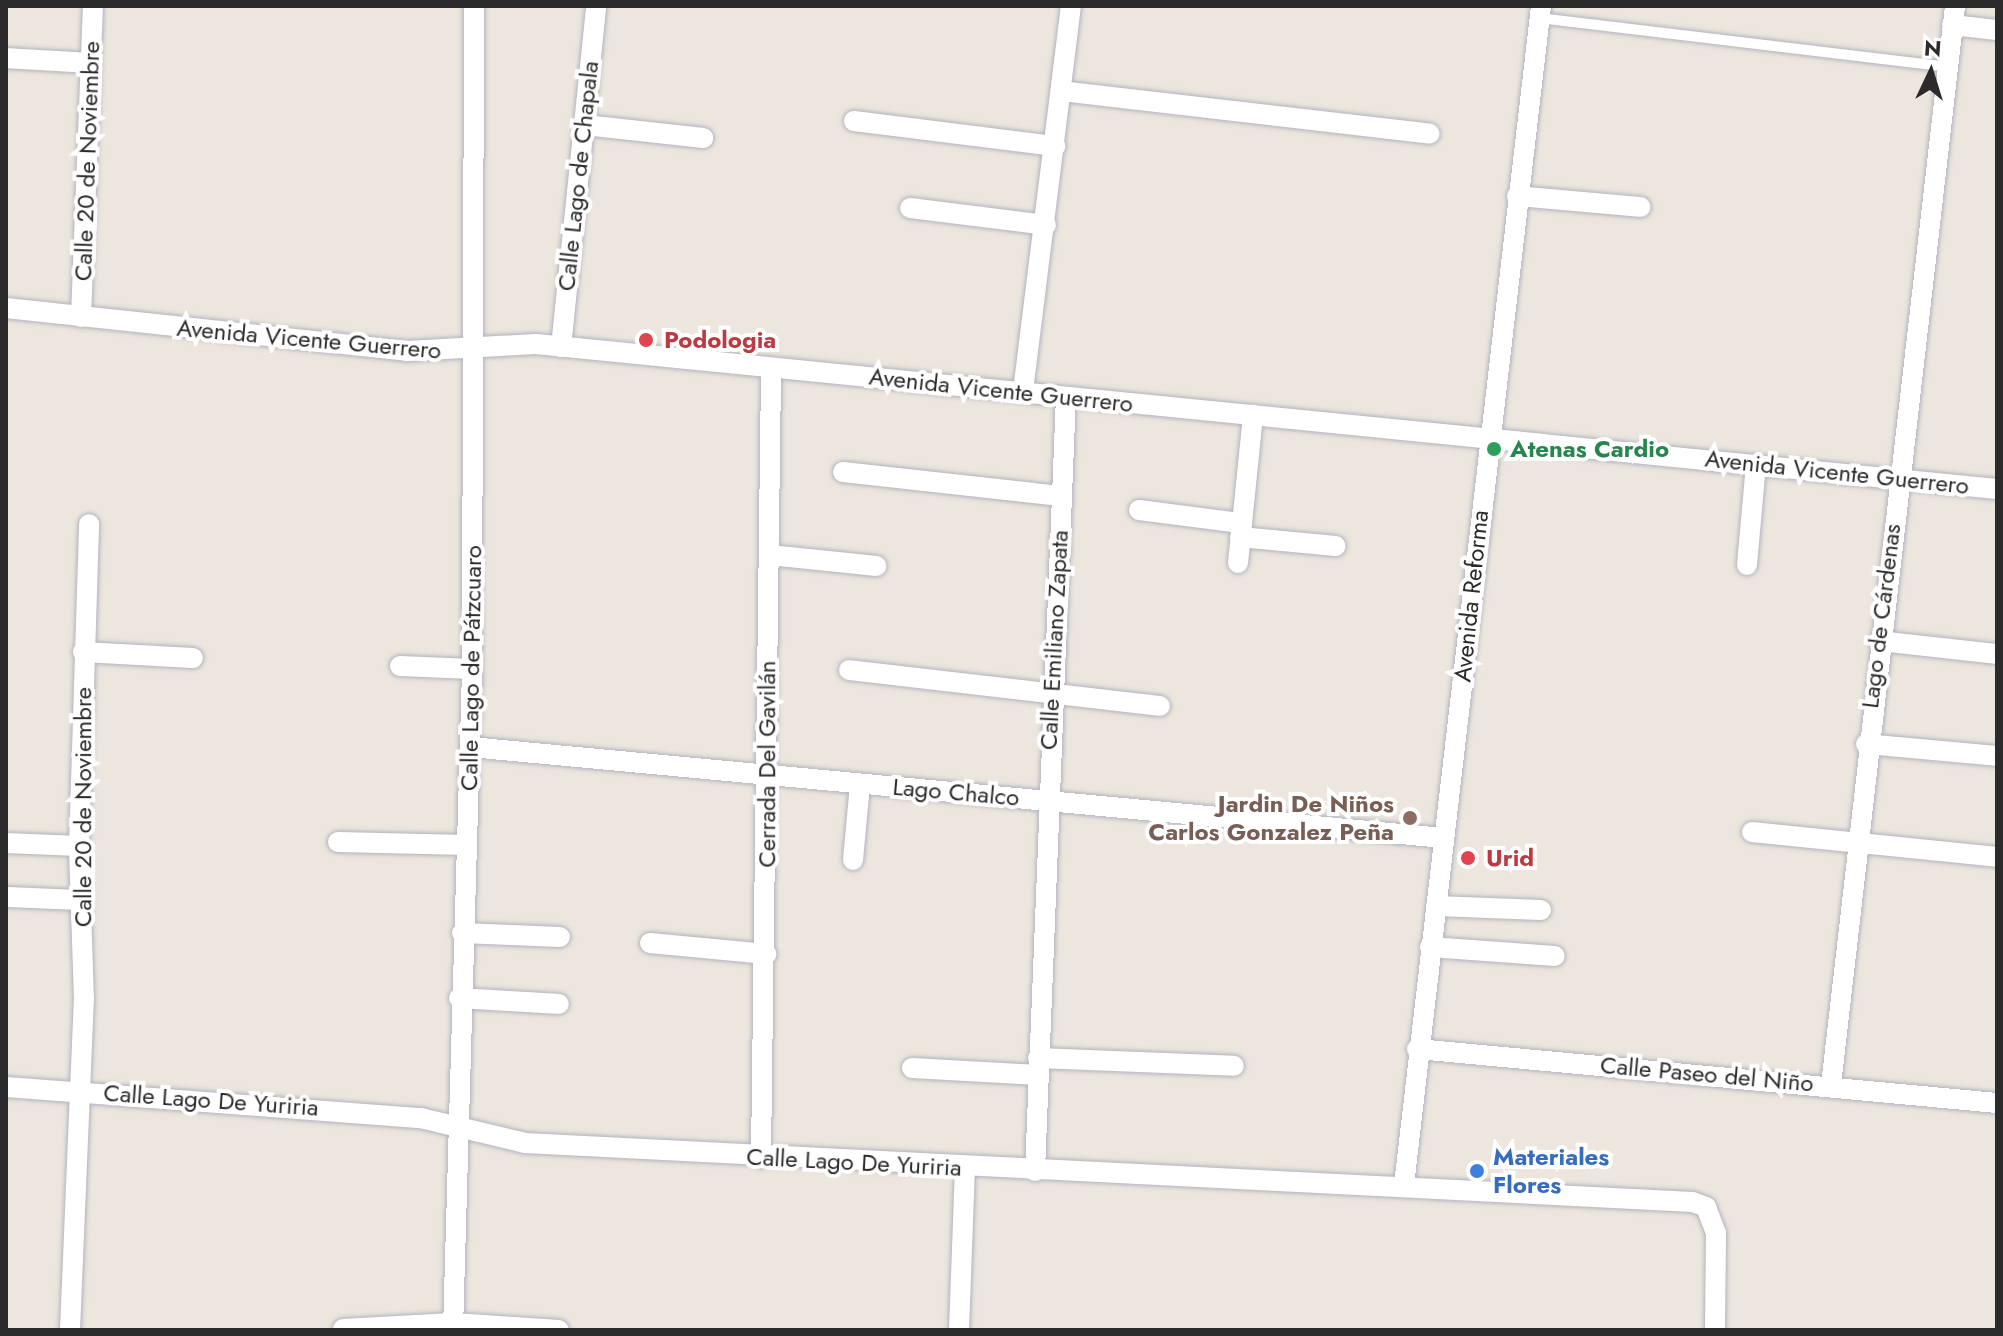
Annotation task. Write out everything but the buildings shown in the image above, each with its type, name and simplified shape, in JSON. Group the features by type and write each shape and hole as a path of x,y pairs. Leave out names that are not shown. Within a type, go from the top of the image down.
{"street":[{"name":"Calle 20 de Noviembre","path":"81,317 93,6"},
{"name":"Calle Lago de Pátzcuaro","path":"453,1326 454,1125 472,669 469,352 474,6"},
{"name":"Calle Lago de Chapala","path":"561,347 596,6"},
{"path":"1023,391 1071,6"},
{"name":"Avenida Reforma","path":"1404,1185 1417,1049 1540,12"},
{"path":"1954,16 1997,30"},
{"name":"Lago de Cárdenas","path":"1831,1085 1866,744 1954,16"},
{"path":"6,58 90,63"},
{"path":"1061,91 1430,134"},
{"path":"854,121 1055,146"},
{"path":"585,125 703,138"},
{"path":"1517,196 1641,207"},
{"path":"910,208 1046,225"},
{"name":"Avenida Vicente Guerrero","path":"6,308 469,352 513,344 561,347 1997,489"},
{"name":"Cerrada Del Gavilán","path":"761,1158 766,954 765,774 771,369"},
{"name":"Calle Emiliano Zapata","path":"1035,1171 1046,801 1066,397"},
{"path":"1238,563 1253,415"},
{"path":"1747,565 1756,464"},
{"path":"843,472 1061,496"},
{"path":"1139,510 1336,546"},
{"name":"Calle 20 de Noviembre","path":"70,1330 80,1090 79,846 89,524"},
{"path":"770,555 876,566"},
{"path":"1879,641 1997,654"},
{"path":"83,652 193,658"},
{"path":"400,666 472,669"},
{"path":"849,670 1160,706"},
{"path":"1866,744 1997,756"},
{"name":"Lago Chalco","path":"470,747 1443,838"},
{"path":"853,860 860,784"},
{"path":"1752,832 1997,857"},
{"path":"338,842 467,845"},
{"path":"6,843 79,846"},
{"path":"6,897 81,900"},
{"path":"1436,906 1541,910"},
{"path":"462,933 560,937"},
{"path":"650,943 766,954"},
{"path":"1430,947 1555,956"},
{"path":"459,998 559,1004"},
{"name":"Calle Paseo del Niño","path":"1417,1049 1831,1085 1997,1103"},
{"path":"912,1068 1234,1066"},
{"name":"Calle Lago De Yuriria","path":"6,1087 80,1090 454,1125 525,1143 965,1168 1404,1185 1706,1207 1716,1233 1715,1330"},
{"path":"959,1330 965,1168"},
{"path":"343,1329 453,1326 559,1330"}],"lane":[{"path":"1540,12 1947,67"}],"place":[{"name":"Podologia","path":"646,340"},
{"name":"Atenas Cardio","path":"1494,449"},
{"name":"Jardin De Niños Carlos Gonzalez Peña","path":"1410,818"},
{"name":"Urid","path":"1468,858"},
{"name":"Materiales Flores","path":"1477,1171"}]}
